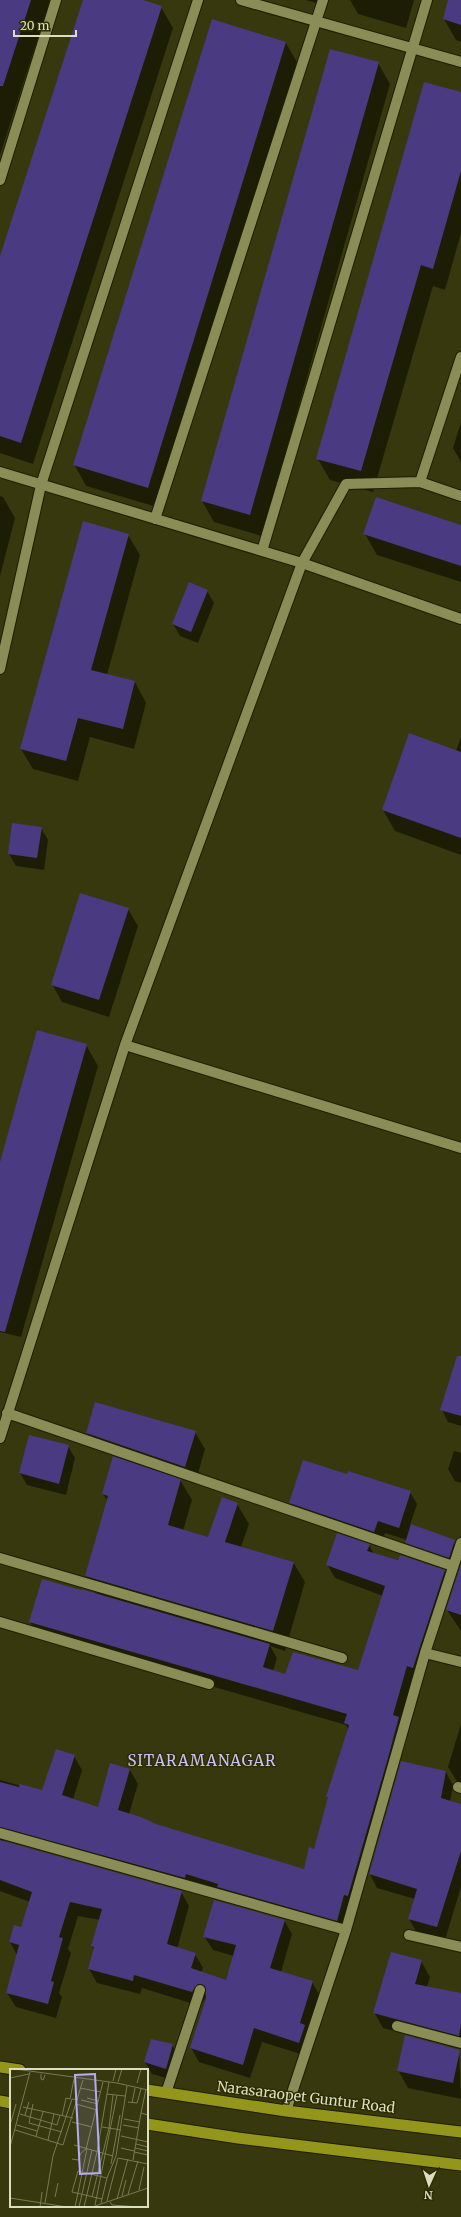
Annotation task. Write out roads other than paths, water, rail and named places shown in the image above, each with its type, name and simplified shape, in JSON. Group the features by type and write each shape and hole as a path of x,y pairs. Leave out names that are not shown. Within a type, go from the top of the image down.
{"highway":[{"path":"0,2067 13,2069"},
{"name":"Narasaraopet Guntur Road","path":"148,2090 286,2111 461,2132"},
{"path":"0,2101 10,2102"},
{"path":"148,2124 238,2138 461,2165"}],"street":[{"path":"0,180 56,0"},
{"path":"0,669 41,485 198,0"},
{"path":"241,0 461,62"},
{"path":"155,519 323,0"},
{"path":"262,551 414,48 427,0"},
{"path":"420,482 461,357"},
{"path":"0,472 302,563 461,619"},
{"path":"0,1438 125,1045 302,563 346,484 420,482 461,496"},
{"path":"125,1045 461,1148"},
{"path":"7,1413 454,1566"},
{"path":"286,2111 346,1930 425,1653 461,1542"},
{"path":"0,1558 342,1658"},
{"path":"0,1622 209,1684"},
{"path":"425,1653 461,1662"},
{"path":"0,1833 346,1930"},
{"path":"409,1935 461,1947"},
{"path":"166,2093 200,1990"},
{"path":"397,2026 461,2043"}],"district":[{"name":"SITARAMANAGAR","path":"202,1761"}]}
